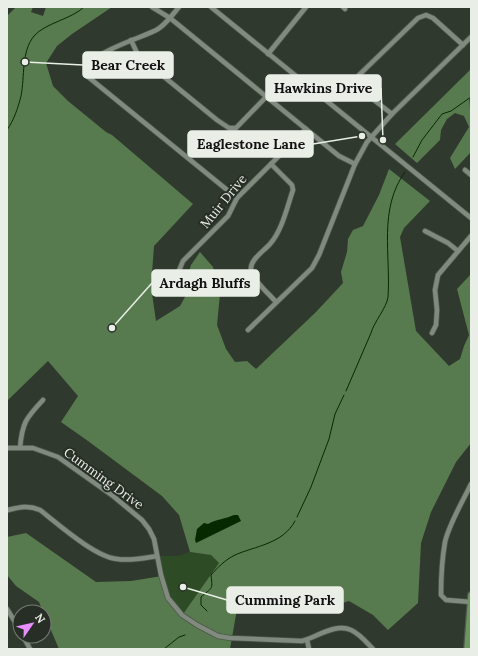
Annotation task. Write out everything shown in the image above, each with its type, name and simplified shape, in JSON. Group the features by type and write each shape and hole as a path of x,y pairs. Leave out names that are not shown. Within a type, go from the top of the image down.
{"main road":[{"path":"467,649 471,595"}],"street":[{"path":"152,7 170,18 339,156 355,164"},
{"path":"179,7 158,29 106,51 98,56 88,68 86,72 87,76 237,198"},
{"path":"211,7 471,218"},
{"path":"268,54 306,7"},
{"path":"392,114 361,90 356,83 360,75 418,18 426,15 433,18 463,45"},
{"path":"248,330 312,268 319,256 355,164 371,137 392,114 471,37"},
{"path":"131,40 141,58 217,120 229,128 236,128 266,97"},
{"name":"Muir Drive","path":"178,273 183,261 228,216 237,198 306,129"},
{"path":"271,164 292,185 294,190 276,238 255,259 251,266 251,272 276,302"},
{"path":"465,170 471,175"},
{"path":"424,231 448,242 458,251"},
{"path":"432,333 436,325 436,280 441,270 471,236"},
{"path":"20,448 21,433 24,424 29,414 43,400"},
{"name":"Cumming Drive","path":"7,448 33,448 58,457 113,496 142,520 154,540 168,598 182,614 197,625 218,636 230,638 302,641 330,630 340,628 351,630 360,636 373,649"},
{"path":"471,484 445,541 441,595 446,600 471,602"},
{"path":"8,510 24,506 40,510 93,550 111,558 125,560 157,556"},
{"path":"307,640 308,649"}],"shaded area":[{"path":"16,7 33,7 31,12 43,16 46,7 112,7 57,46 46,63 53,86 68,101 106,132 112,135 193,204 154,246 151,287 156,321 180,306 185,297 187,278 191,265 200,252 213,267 220,294 217,325 226,349 235,362 247,361 256,369 316,312 343,283 341,272 347,252 348,239 353,230 363,226 379,195 389,169 430,201 404,228 400,237 416,331 449,366 460,359 469,335 457,289 471,274 471,443 456,462 431,512 421,543 418,603 388,630 373,615 349,601 336,605 237,609 230,649 59,649 52,633 52,604 40,604 16,586 7,575 7,537 26,533 96,582 131,581 162,576 168,598 183,614 219,563 211,555 190,552 179,515 162,496 61,422 78,396 48,361 7,401 7,16"},
{"path":"471,69 471,152 455,169 450,158 469,127 464,116 455,113 447,119 441,130 440,140 417,163 395,144"},
{"path":"238,515 241,521 196,543 195,540 197,529 204,523 208,524"},
{"path":"190,552 211,555 219,563 182,615 168,598 157,556 178,556"}],"waterway":[{"path":"7,130 16,114 21,96 25,57 30,42 34,36 51,24 73,15 84,7"},
{"path":"413,157 422,140 442,114 451,111 471,97"},
{"path":"470,99 471,118"},
{"path":"346,391 387,301 388,233 391,201 405,172"},
{"path":"297,517 311,487 329,439 335,414 344,395"},
{"path":"207,611 201,605 201,597 210,590 212,586 211,575 216,569 235,555 268,543 283,535 290,529 295,521"},
{"path":"164,649 179,637 185,635"}],"place":[{"name":"Bear Creek","path":"25,62"},
{"name":"Eaglestone Lane","path":"362,136"},
{"name":"Hawkins Drive","path":"383,140"},
{"name":"Ardagh Bluffs","path":"112,328"},
{"name":"Cumming Park","path":"183,587"}]}
